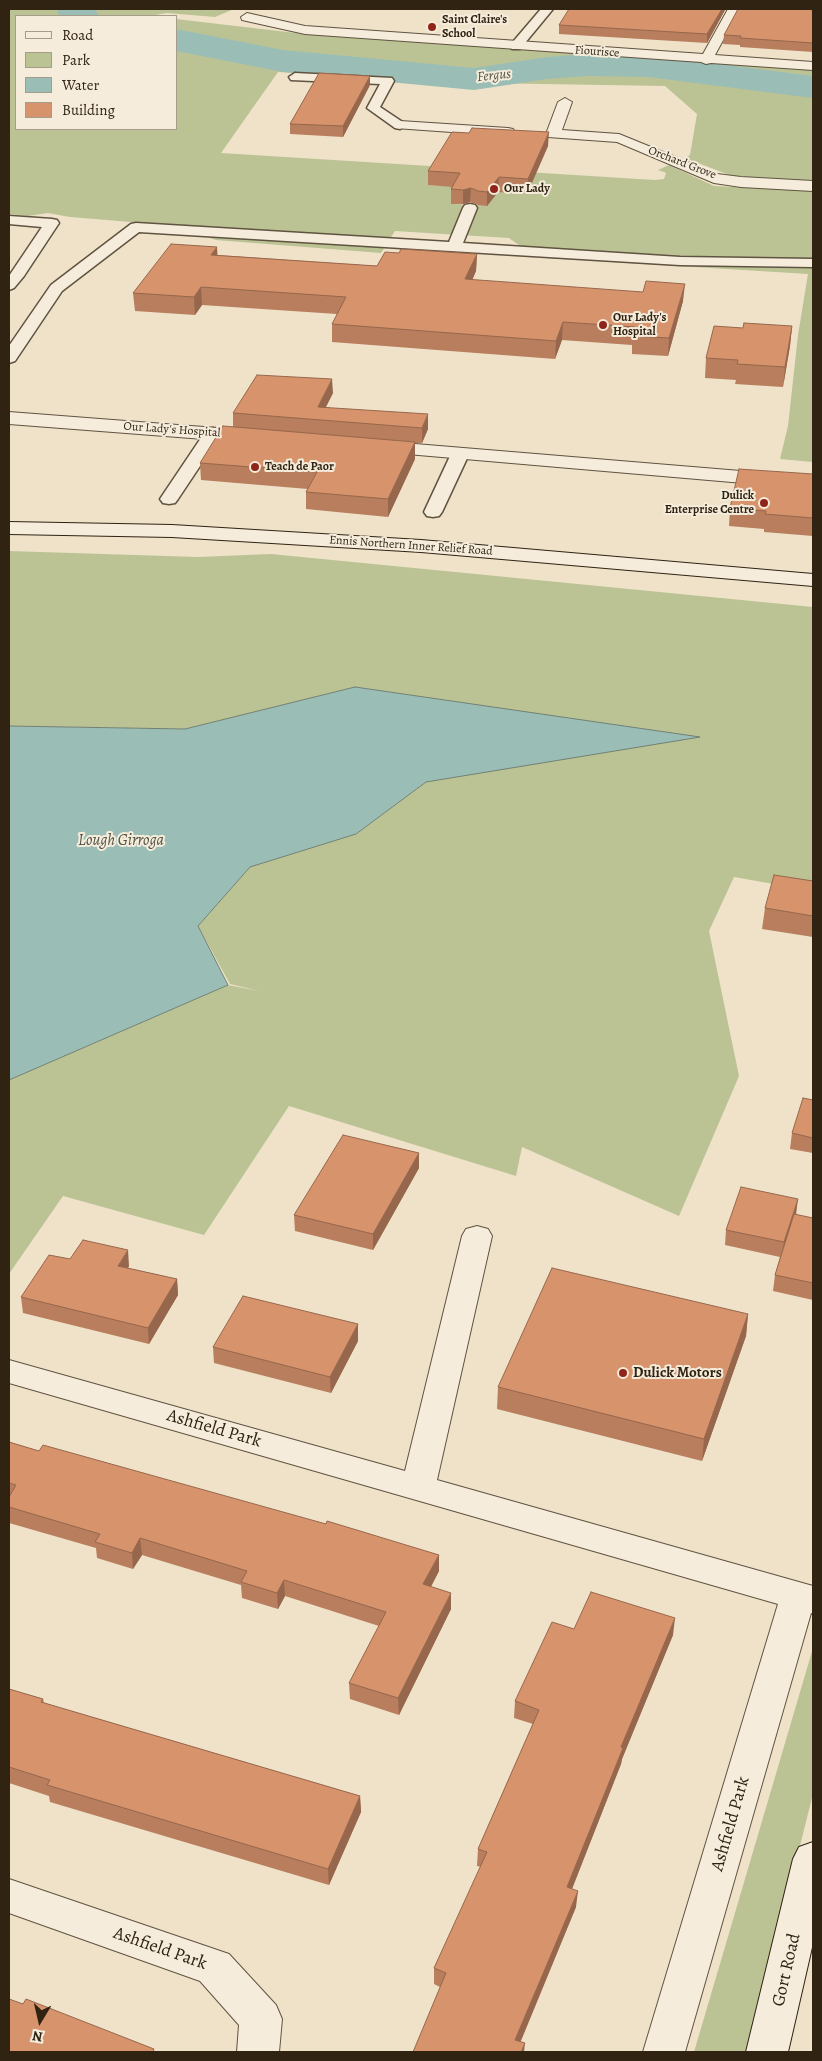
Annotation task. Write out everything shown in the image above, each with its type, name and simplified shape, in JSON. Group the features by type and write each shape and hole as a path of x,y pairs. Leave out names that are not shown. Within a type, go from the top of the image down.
{"street":[{"path":"706,60 734,9"},
{"name":"Fiourisce","path":"247,17 305,30 706,60 813,66"},
{"name":"Orchard Grove","path":"565,102 548,134 619,138 714,178 742,182 813,186"},
{"path":"400,125 524,133"},
{"name":"Our Lady's Hospital","path":"9,418 272,438"},
{"path":"361,446 813,483"},
{"name":"Ennis Northern Inner Relief Road","path":"9,528 172,531 421,546 813,580"},
{"path":"418,1489 478,1236"},
{"name":"Ashfield Park","path":"9,1372 72,1388 418,1489 806,1598 664,2052"},
{"name":"Gort Road","path":"767,2052 813,1858"},
{"name":"Ashfield Park","path":"9,1896 214,1967 261,2019 258,2052"}],"lane":[{"path":"516,46 547,9"},
{"path":"295,77 388,82 373,108 400,125"},
{"path":"454,247 470,208"},
{"path":"9,220 52,223 9,286"},
{"path":"9,358 56,288 136,227 680,261 792,264 813,262"},
{"path":"169,499 213,434"},
{"path":"433,512 460,454"}],"green space":[{"path":"9,9 234,9 215,17 167,13 155,15 15,15 15,130 178,130 178,19 313,35 813,70 813,181 732,176 685,158 690,155 697,114 665,86 481,83 278,72 221,153 655,180 664,179 666,173 658,170 669,165 714,186 813,191 813,462 780,459 788,426 798,335 808,274 547,258 537,250 523,248 509,238 395,231 381,253 216,240 167,225 70,217 48,213 28,216 9,214","holes":["531,184 495,191 488,205 451,204 459,187 429,185"]},
{"path":"9,551 198,557 271,554 813,607 813,891 734,877 709,931 739,1076 679,1216 522,1147 516,1176 289,1106 204,1235 63,1196 9,1274 9,1080 228,985 259,991 230,984 198,926 250,867 356,834 426,782 697,737 355,687 185,729 9,726"},
{"path":"813,1648 813,1794 748,2052 694,2052"}],"water":[{"name":"Lough Girroga","path":"355,687 700,737 426,782 356,834 250,867 198,926 228,985 9,1080 9,726 185,729"}],"building":[{"path":"569,9 722,9 707,34 559,25"},
{"path":"738,9 813,9 813,43 740,38 741,36 724,35"},
{"path":"319,73 370,76 343,126 290,124"},
{"path":"472,128 549,132 528,179 499,177 487,192 471,188 463,190 451,189 460,173 428,171 452,132 469,133"},
{"path":"171,244 217,247 211,255 377,266 385,252 399,253 401,249 477,254 465,279 643,292 646,281 685,284 669,338 633,336 635,327 563,322 556,341 332,324 346,297 201,287 194,297 133,293"},
{"path":"744,323 792,326 785,367 737,364 738,360 706,358 714,326 743,328"},
{"path":"257,375 332,379 318,407 428,414 422,428 233,413"},
{"path":"223,426 415,442 388,499 306,492 317,472 200,463"},
{"path":"739,469 813,474 813,518 765,514 766,511 730,508"},
{"path":"774,875 813,881 813,916 765,908"},
{"path":"803,1098 813,1100 813,1138 792,1133"},
{"path":"343,1135 419,1153 373,1234 294,1215"},
{"path":"741,1187 798,1199 784,1242 726,1230"},
{"path":"794,1214 813,1218 813,1283 775,1275"},
{"path":"83,1240 128,1250 118,1266 177,1279 148,1328 21,1297 49,1255 70,1259"},
{"name":"Dulick Motors","path":"552,1268 748,1314 704,1439 498,1387"},
{"path":"243,1296 358,1324 330,1377 213,1347"},
{"path":"9,1442 39,1451 43,1445 326,1524 327,1521 439,1555 423,1584 451,1593 398,1698 349,1683 386,1612 284,1580 277,1593 241,1582 247,1571 140,1538 132,1553 95,1542 100,1534 9,1507 9,1497 16,1485 9,1483"},
{"path":"591,1592 675,1618 621,1747 623,1748 567,1887 578,1891 515,2040 525,2043 521,2052 413,2052 446,1973 434,1968 487,1852 478,1849 539,1710 515,1701 552,1622 574,1629"},
{"path":"9,1689 43,1699 41,1702 360,1796 328,1869 47,1785 50,1780 9,1767"},
{"path":"9,1999 23,2004 26,1999 154,2049 153,2052 9,2052"}],"waterway":[{"name":"Fergus","path":"78,9 74,12 80,15"},
{"name":"Fergus","path":"178,40 283,61 439,77 474,79 547,68 588,65 648,66 813,87"}],"place":[{"name":"Saint Claire's School","path":"432,27"},
{"name":"Our Lady","path":"494,189"},
{"name":"Our Lady's Hospital","path":"603,325"},
{"name":"Teach de Paor","path":"255,467"},
{"name":"Dulick Enterprise Centre","path":"764,503"},
{"name":"Dulick Motors","path":"623,1373"}]}
